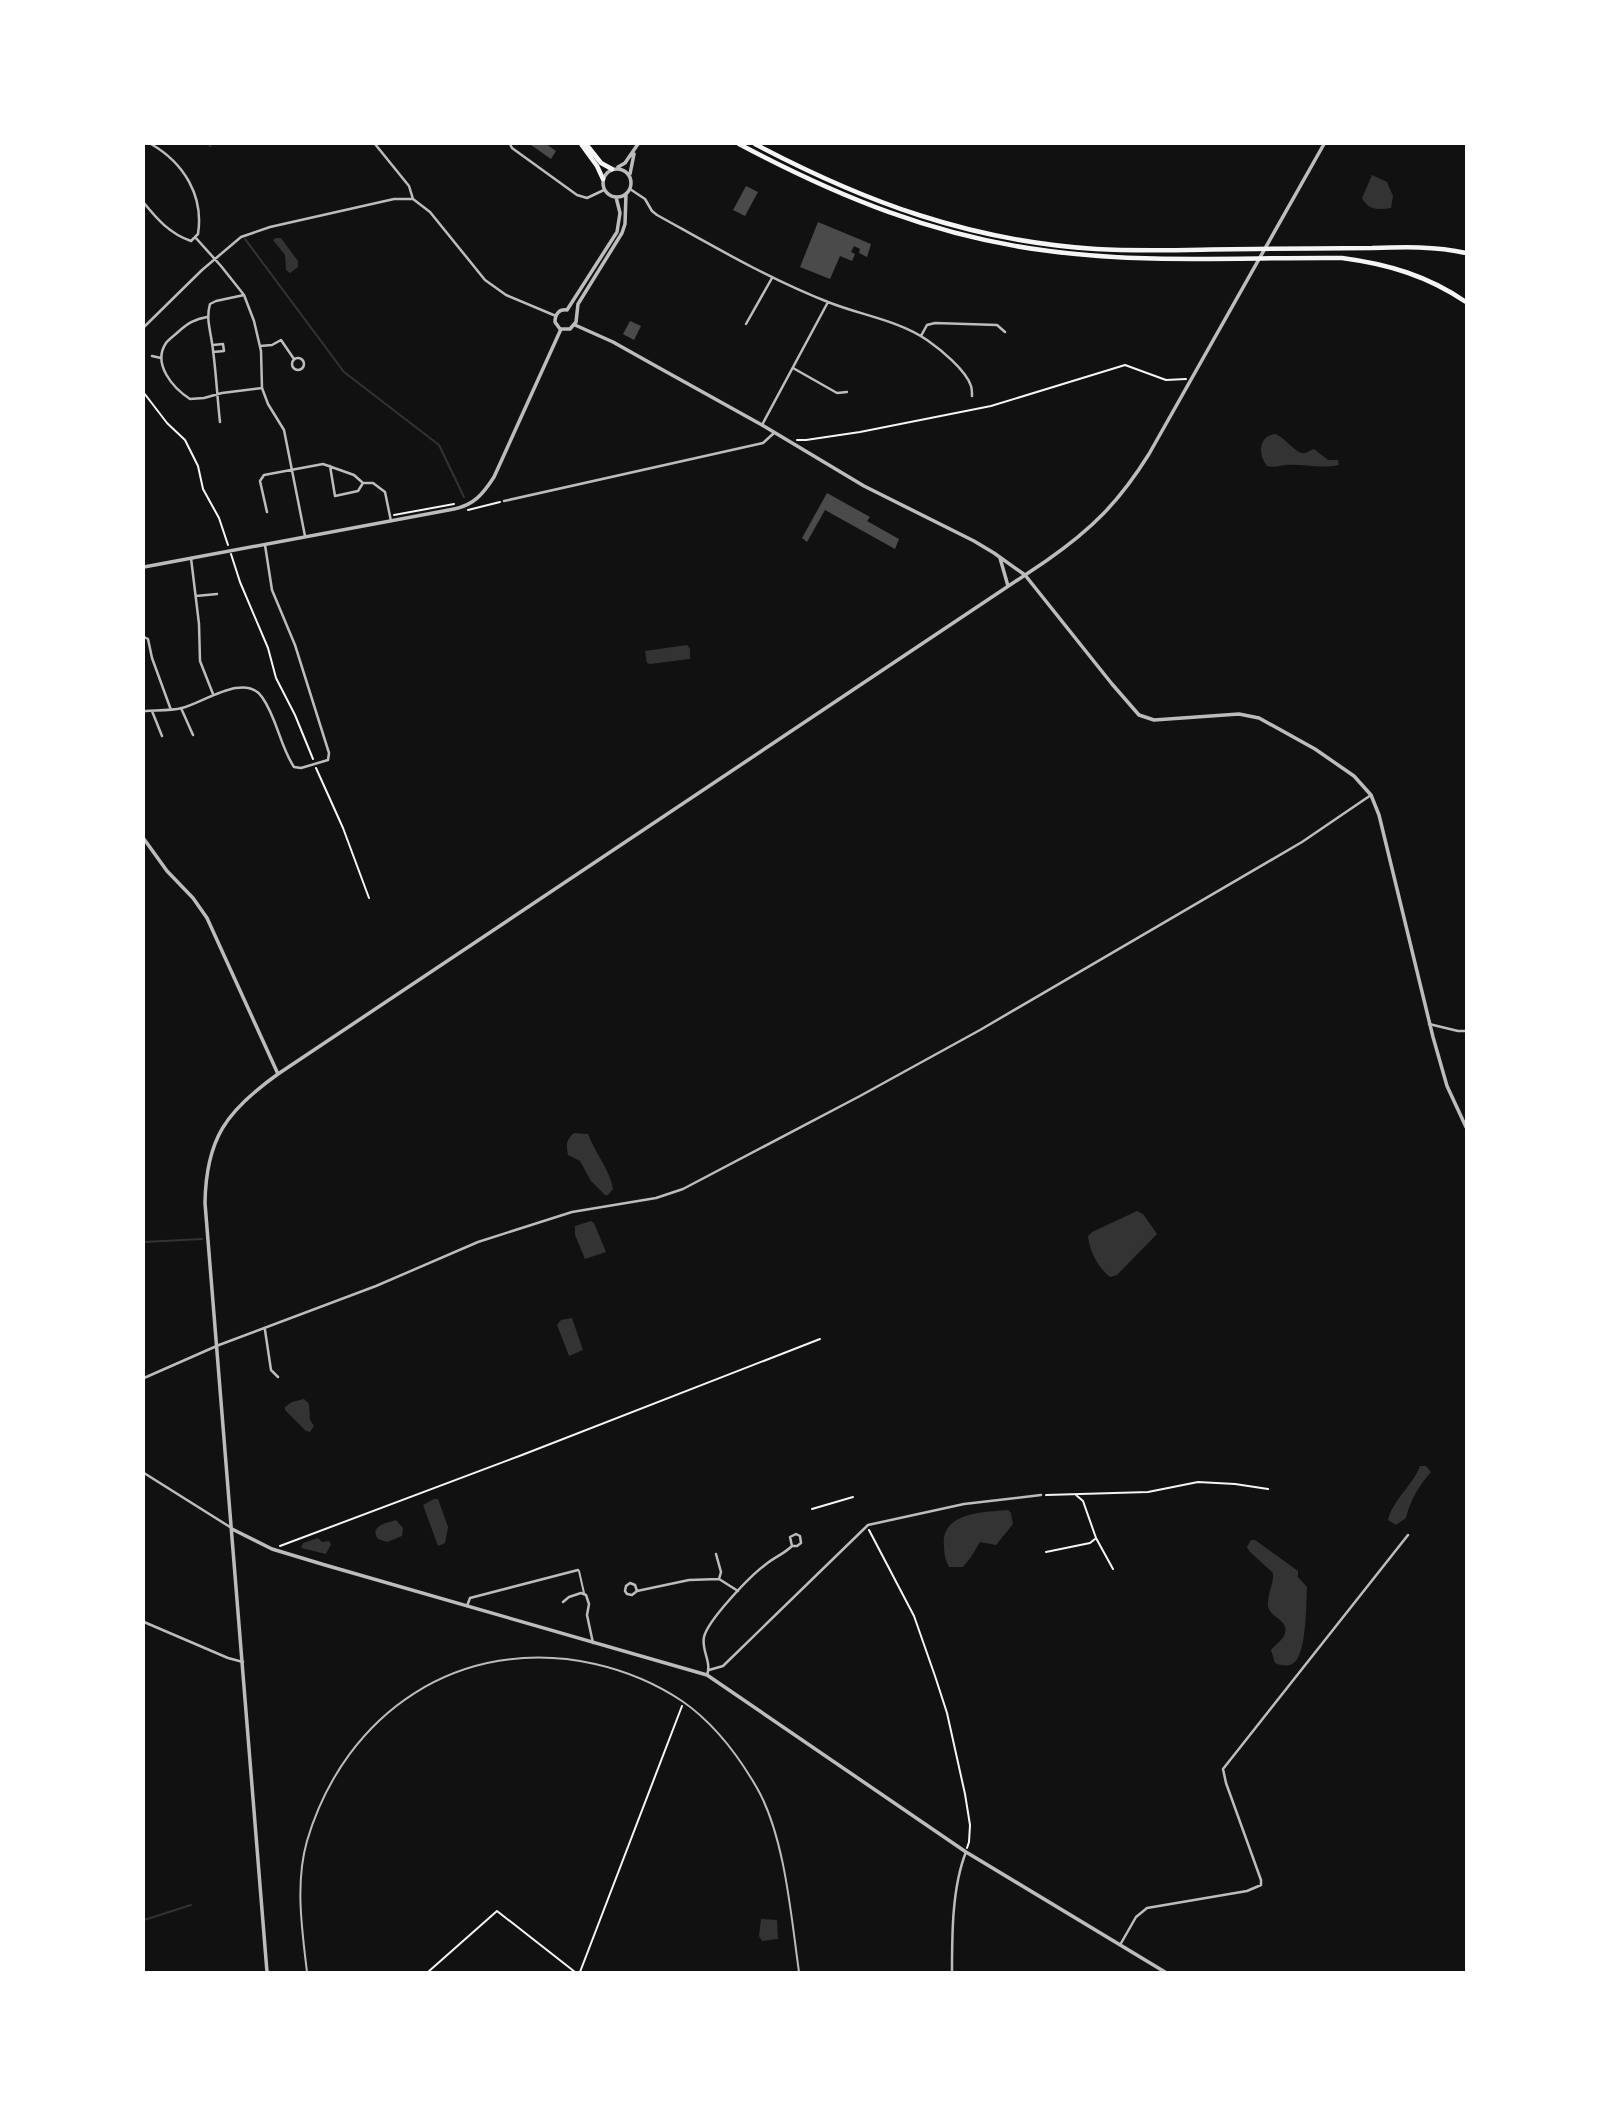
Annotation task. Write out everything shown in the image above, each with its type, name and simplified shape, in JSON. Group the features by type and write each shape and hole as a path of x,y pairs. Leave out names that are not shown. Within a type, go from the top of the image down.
{"highway":[{"path":"581,144 603,179"},
{"path":"586,144 601,163 614,169"},
{"path":"739,144 820,185 865,204 922,224 972,237 1031,249 1133,257 1342,258 1386,265 1427,279 1466,302"},
{"path":"755,144 861,195 930,219 990,234 1058,245 1096,248 1255,249 1411,247 1466,253"}],"street":[{"path":"144,203 157,220 173,232 191,241 198,234 200,223 192,185 174,160 151,144"},
{"path":"375,144 409,186 413,199 430,212 485,281 506,295 556,316"},
{"path":"510,144 578,195 587,198 604,190"},
{"path":"635,151 625,163 603,179 604,190 608,194 616,197 626,194 630,189 629,176 638,144"},
{"path":"267,1972 205,1203 206,1174 218,1136 230,1116 247,1097 278,1074 1086,532 1118,499 1144,461 1324,144"},
{"path":"614,169 624,170 629,176"},
{"path":"630,189 646,199 657,215 773,277 828,302 895,324 922,336 944,353 962,373 971,386 972,396"},
{"path":"575,325 578,304 624,228 626,194"},
{"path":"567,310 619,227 620,213 616,197"},
{"path":"144,327 214,259 254,231 394,199 413,199"},
{"path":"195,237 244,295 254,321 260,345 262,388 268,404 284,430 305,537"},
{"path":"746,324 773,277"},
{"path":"220,422 213,345 207,317 210,304 244,295"},
{"path":"762,425 828,302"},
{"path":"561,330 555,322 560,311 567,310 575,317"},
{"path":"207,317 187,323 166,344 161,358 164,373 190,399 262,388"},
{"path":"922,336 927,325 935,323 997,325 1005,332"},
{"path":"561,330 575,325"},
{"path":"575,325 618,345 775,432 864,486 999,556 1025,575 1139,715 1154,720 1239,714 1259,718 1315,749 1354,776 1371,795 1379,815 1447,1086 1466,1127"},
{"path":"144,567 390,518 461,507 474,502 494,477 561,330"},
{"path":"260,345 272,345 281,340 295,359"},
{"path":"213,345 223,344 224,351 213,352"},
{"path":"152,356 161,358"},
{"path":"793,368 837,393 847,392"},
{"path":"504,500 763,443 775,432"},
{"path":"267,512 260,481 264,475 320,463 354,475 363,483 373,483 385,492 390,518"},
{"path":"330,466 335,496 358,491 363,483"},
{"path":"144,711 181,708 213,694 241,688 253,689 258,692 268,709 294,767 315,765 328,760 329,753 295,645 268,577 265,544"},
{"path":"999,556 1008,586"},
{"path":"191,558 200,662 213,694"},
{"path":"195,597 217,594"},
{"path":"144,637 148,639 152,658 171,709"},
{"path":"181,708 192,735"},
{"path":"152,711 162,736"},
{"path":"144,1378 217,1346 357,1294 454,1251 572,1212 656,1198 683,1189 980,1030 1302,842 1371,795"},
{"path":"144,839 207,918 278,1074"},
{"path":"1430,1024 1466,1031"},
{"path":"265,1329 271,1370 278,1377"},
{"path":"144,1473 232,1529 272,1549 706,1675 966,1852 1165,1972"},
{"path":"709,1670 723,1667 868,1525 964,1504 1041,1496"},
{"path":"1120,1945 1136,1917 1147,1908 1247,1891 1261,1885 1223,1769 1408,1535"},
{"path":"706,1675 709,1670 705,1634 738,1591 764,1566 792,1546"},
{"path":"716,1554 719,1579"},
{"path":"467,1606 470,1598 578,1570"},
{"path":"637,1591 690,1580 719,1579 738,1591"},
{"path":"563,1602 569,1597 584,1594 589,1604 587,1615 593,1643"},
{"path":"144,1622 243,1662"},
{"path":"952,1972 952,1924 960,1871 966,1852"}],"lane":[{"path":"578,1570 584,1594"},
{"path":"307,1972 300,1889 307,1844 320,1804 343,1762 372,1726 409,1696 459,1670 512,1658 539,1657 580,1661 632,1674 659,1686 709,1723 735,1753 759,1791 773,1827 799,1972"}],"path":[{"path":"797,440 860,432 991,406 1125,365 1166,380 1190,380"},
{"path":"144,393 184,440 198,466 203,489 219,518 240,582 268,648 276,678 295,715 343,828 369,898"},
{"path":"484,505 504,500"},
{"path":"390,518 457,503"},
{"path":"223,549 230,550"},
{"path":"272,1549 573,1436 820,1339"},
{"path":"1041,1496 1148,1492 1203,1482 1268,1489"},
{"path":"1076,1494 1083,1501 1096,1538 1113,1569"},
{"path":"812,1508 853,1497"},
{"path":"868,1525 871,1536 914,1616 947,1713 970,1825 966,1852"},
{"path":"1046,1552 1090,1542 1096,1538"},
{"path":"580,1972 684,1702"},
{"path":"428,1972 496,1911 575,1972"}],"shaded area":[{"path":"1372,175 1387,182 1393,196 1391,208 1374,208 1367,205 1362,198"},
{"path":"281,238 298,261 298,267 290,273 286,270 285,255 273,240"},
{"path":"1275,434 1299,452 1305,453 1314,449 1328,460 1338,460 1339,465 1267,466 1261,447 1265,438"},
{"path":"687,645 690,659 647,663 645,651"},
{"path":"574,1133 588,1134 611,1182 613,1189 608,1195 591,1181 580,1161 568,1155 567,1143"},
{"path":"1137,1211 1143,1214 1157,1234 1117,1275 1110,1277 1095,1259 1088,1236"},
{"path":"591,1221 606,1252 585,1259 575,1235 575,1226"},
{"path":"572,1318 583,1350 569,1356 557,1325 561,1320"},
{"path":"304,1399 309,1404 310,1420 314,1426 310,1432 285,1410 292,1402"},
{"path":"1420,1466 1426,1466 1431,1472 1415,1494 1406,1518 1396,1525 1388,1520 1390,1513"},
{"path":"438,1499 448,1527 445,1543 438,1546 423,1505"},
{"path":"1008,1510 1013,1524 996,1545 980,1542 963,1567 949,1567 944,1546 949,1526 956,1520 977,1513"},
{"path":"396,1520 403,1528 402,1536 387,1542 378,1539 377,1528"},
{"path":"318,1538 331,1544 326,1554 301,1548 303,1543"},
{"path":"1251,1540 1255,1540 1298,1571 1298,1577 1307,1587 1301,1652 1297,1660 1290,1665 1275,1663 1271,1650 1283,1637 1286,1629 1269,1610 1268,1597 1273,1573 1249,1551 1247,1547"},
{"path":"761,1919 777,1920 778,1939 762,1941 759,1936"}],"building":[{"path":"546,144 556,151 551,159 531,145"},
{"path":"746,186 758,192 745,216 733,210"},
{"path":"818,222 871,244 867,257 859,253 860,249 854,246 851,252 855,254 852,261 840,256 830,279 800,267"},
{"path":"630,321 641,326 634,340 623,334"},
{"path":"827,493 870,517 867,521 899,539 895,549 825,510 807,542 802,538"}],"waterway":[{"path":"245,239 344,372 439,445 464,497"},
{"path":"144,1242 202,1239"},
{"path":"144,1920 191,1905"}]}
